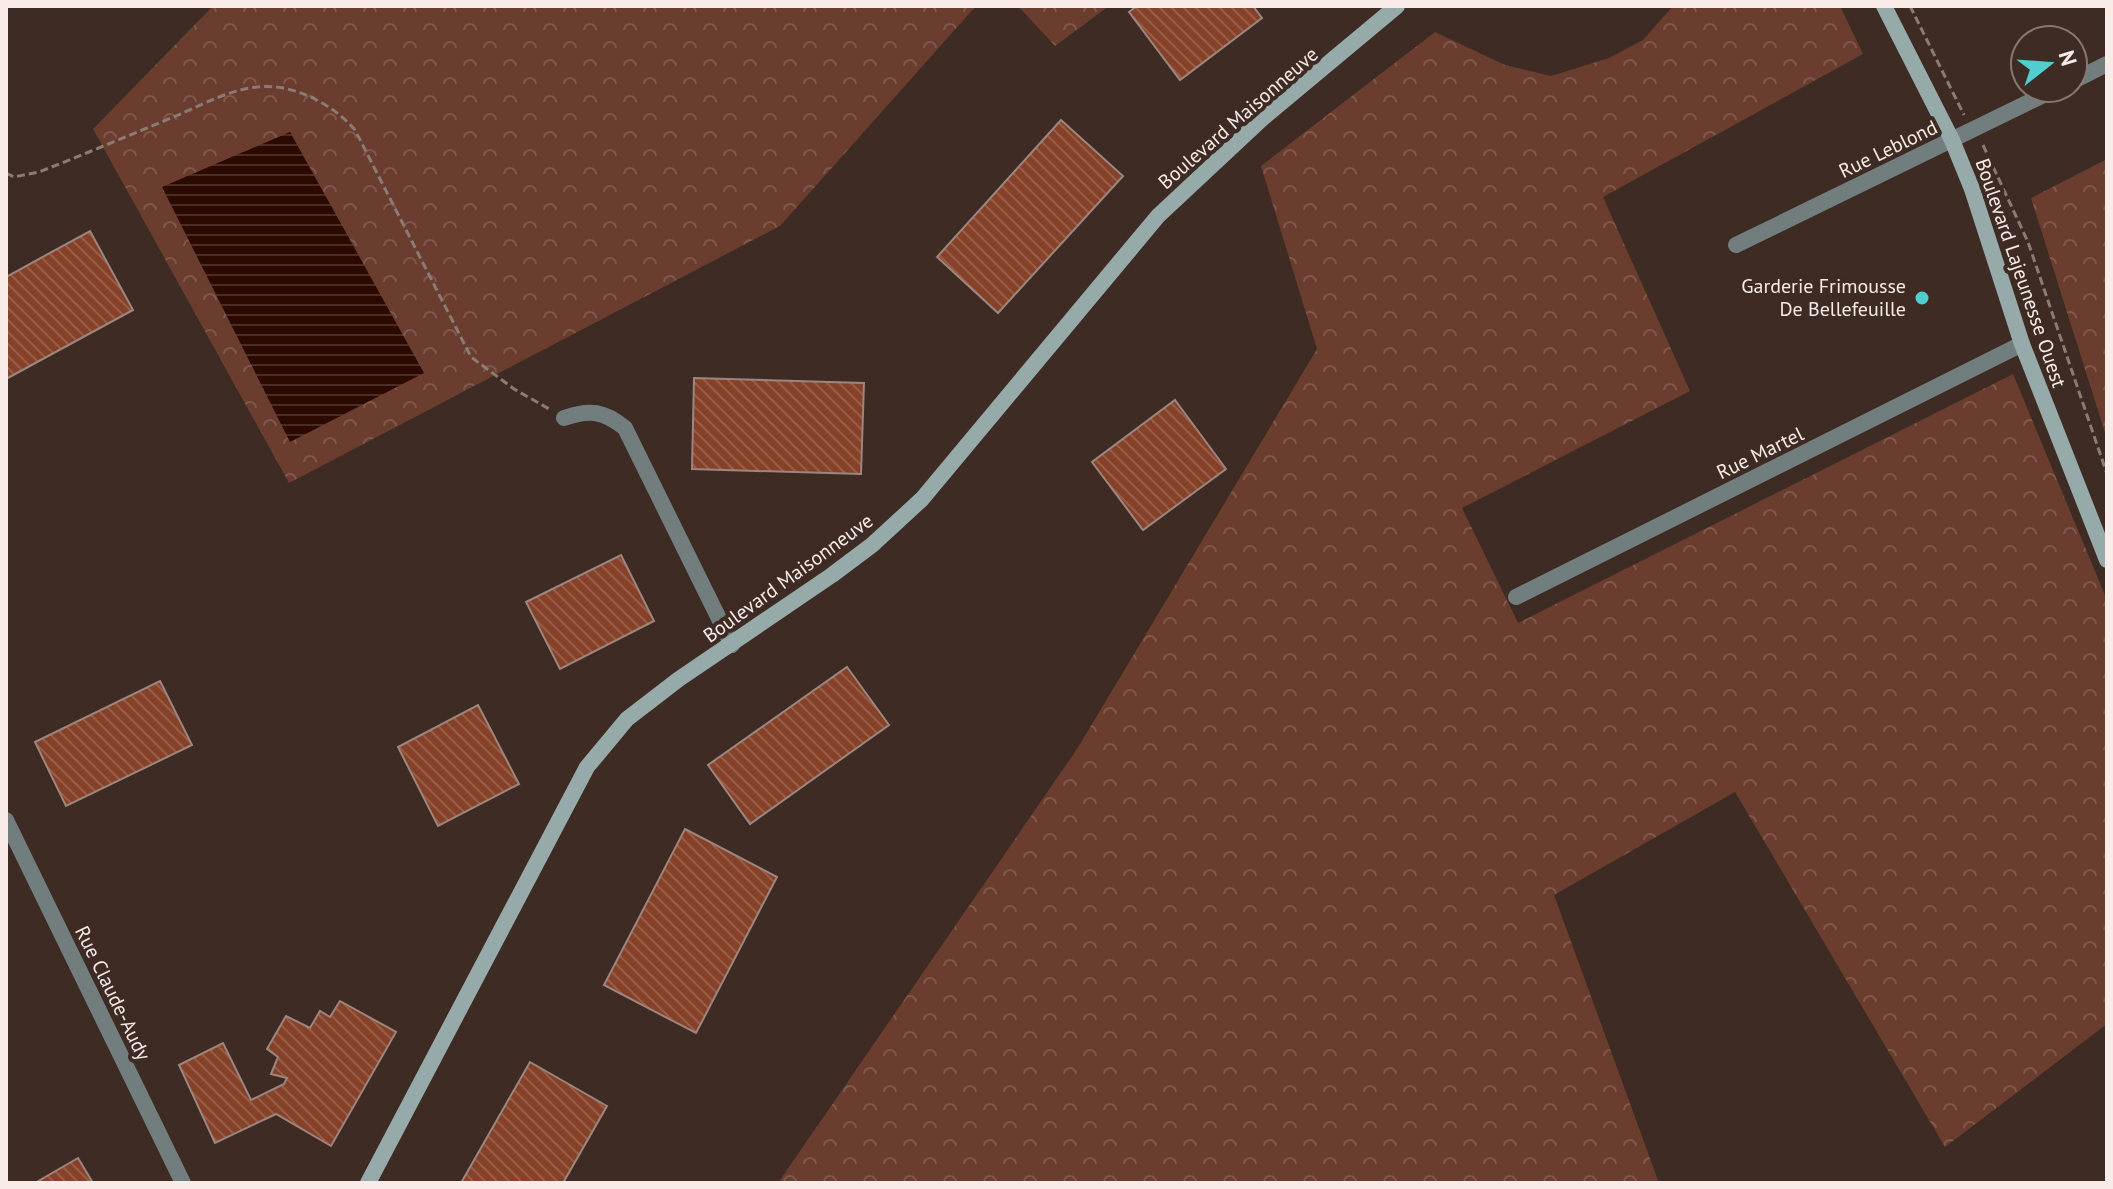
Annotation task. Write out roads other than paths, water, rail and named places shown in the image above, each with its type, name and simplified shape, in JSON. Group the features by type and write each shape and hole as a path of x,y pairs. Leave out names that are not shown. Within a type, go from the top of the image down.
{"street":[{"name":"Boulevard Maisonneuve","path":"368,1183 587,767 627,719 679,679 872,545 922,499 1158,216 1264,117 1397,6"},
{"name":"Boulevard Lajeunesse Ouest","path":"1884,6 1952,140 1972,189 2022,344 2107,560"},
{"path":"2089,73 2107,64"},
{"name":"Rue Leblond","path":"1736,245 2025,104"},
{"name":"Rue Martel","path":"1516,597 2022,344"},
{"path":"564,418 588,411 598,412 625,428 732,645"},
{"name":"Rue Claude-Audy","path":"6,820 183,1183"}],"place":[{"name":"Garderie Frimousse De Bellefeuille","path":"1922,298"}]}
